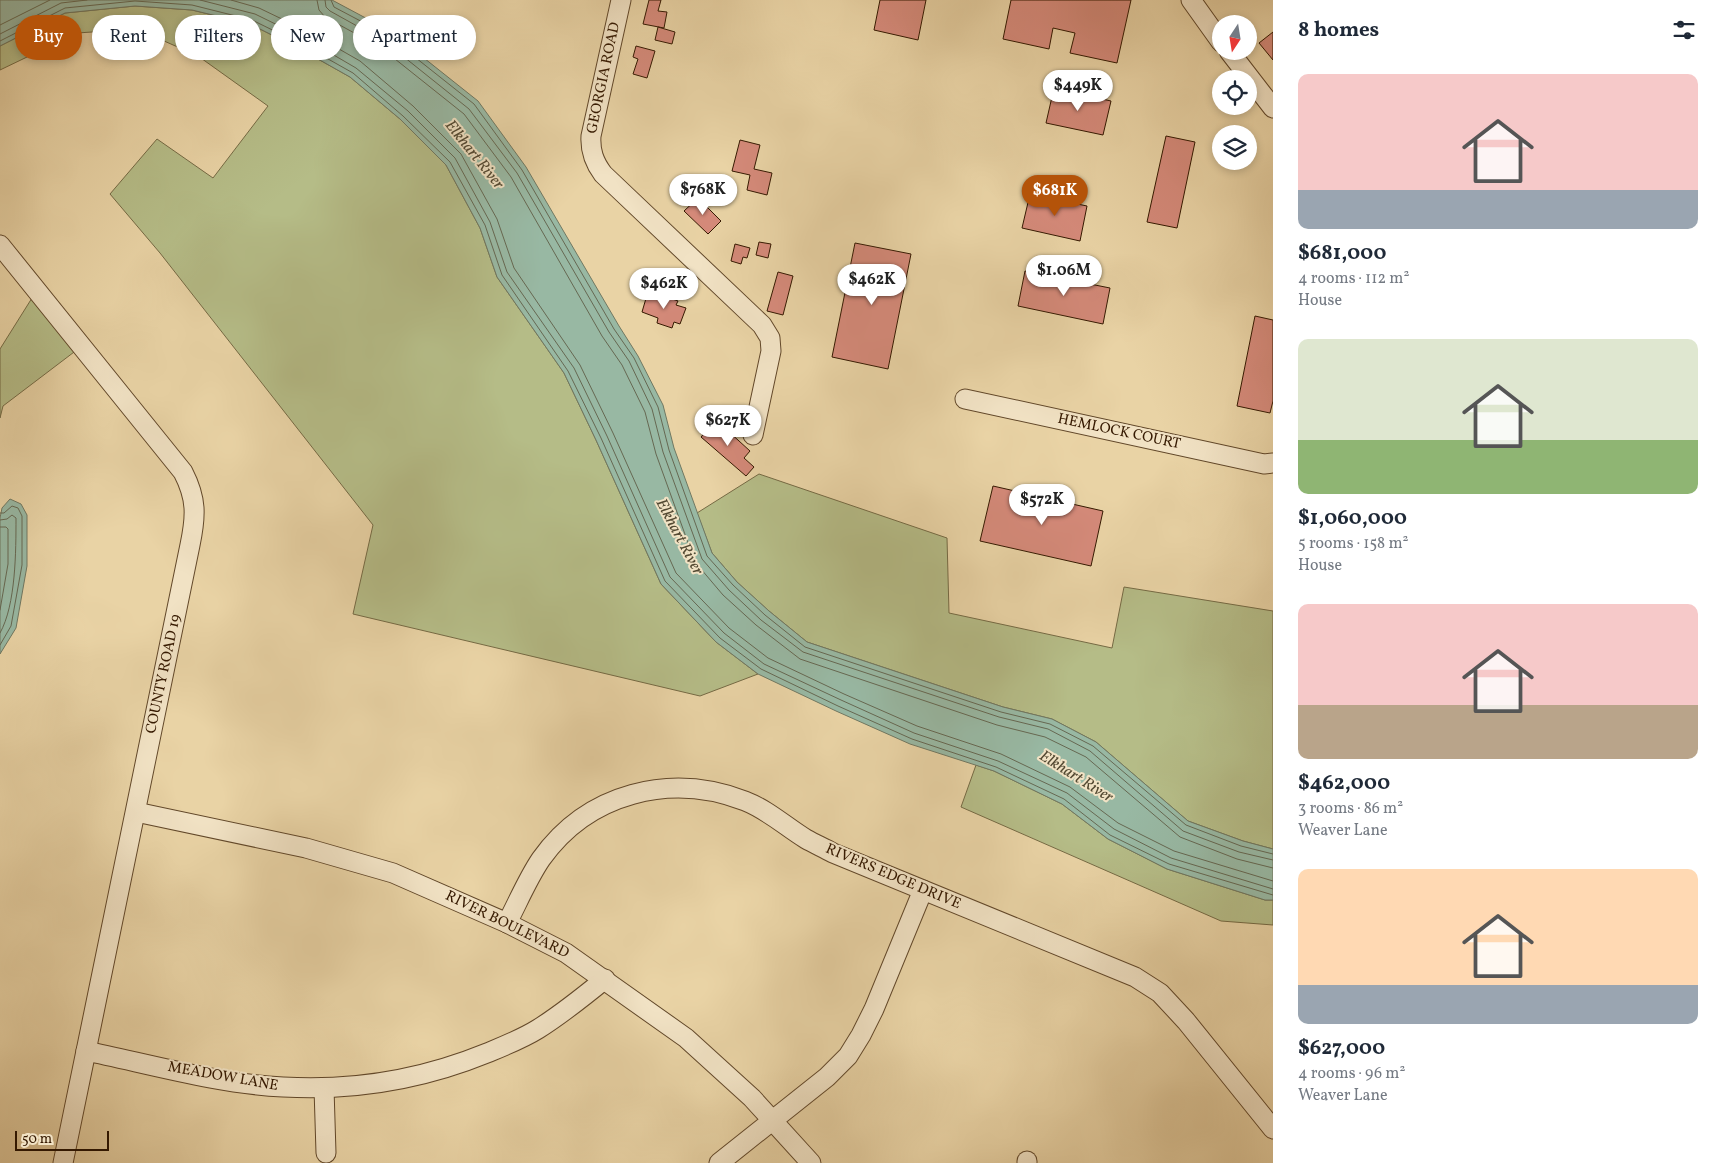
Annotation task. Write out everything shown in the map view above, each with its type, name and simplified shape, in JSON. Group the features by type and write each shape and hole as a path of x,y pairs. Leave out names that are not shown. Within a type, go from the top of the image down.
{"street":[{"name":"GEORGIA ROAD","path":"621,0 591,136 590,146 593,156 604,174 762,325 770,338 771,351 753,435"},
{"path":"1191,0 1212,29"},
{"path":"1236,60 1273,108"},
{"name":"COUNTY ROAD 19","path":"0,244 183,472 194,498 195,512 190,546 63,1163"},
{"name":"HEMLOCK COURT","path":"965,399 1264,464 1273,463"},
{"name":"RIVERS EDGE DRIVE","path":"507,923 540,860 557,839 577,820 616,800 641,792 666,788 692,788 718,792 745,801 770,813 806,839 833,853 1136,977 1160,993 1186,1021 1273,1130"},
{"name":"RIVER BOULEVARD","path":"136,812 265,838 355,861 429,887 566,953 686,1038 722,1069 774,1120 811,1163"},
{"path":"719,1163 827,1077 848,1056 861,1036 923,890"},
{"name":"MEADOW LANE","path":"86,1051 244,1083 282,1087 324,1088 391,1082 425,1075 466,1061 536,1030 564,1013 605,979"},
{"path":"324,1088 326,1153"}],"green space":[{"path":"135,6 192,10 213,15 175,15 175,46 165,41 165,15 92,15 92,32 82,33 82,15 61,15 65,13"},
{"path":"261,30 271,34 271,60 320,60 350,77 400,119 446,165 480,228 497,277 564,373 661,584 716,642 758,674 700,696 353,614 373,525 160,253 110,194 157,139 213,178 268,106 204,60 261,60"},
{"path":"15,38 15,60 21,60 0,70 0,46"},
{"path":"37,290 82,346 3,406 0,418 0,349"},
{"path":"759,474 947,538 949,613 1112,648 1124,587 1273,611 1273,849 1243,841 1188,821 1096,742 1052,719 1003,707 807,642 737,582 712,553 697,513"},
{"path":"976,765 994,771 1062,804 1108,839 1167,869 1265,900 1273,900 1273,925 1221,921 961,807"}],"water":[{"name":"Elkhart River","path":"0,0 332,0 360,15 353,15 353,60 426,60 478,101 526,167 638,356 663,405 674,448 712,553 737,582 807,642 1003,707 1052,719 1096,742 1188,821 1243,841 1273,849 1273,900 1265,900 1167,869 1108,839 1062,804 994,771 910,744 836,711 758,674 716,642 661,584 564,373 497,277 480,228 446,165 400,119 350,77 320,60 343,60 343,15 271,15 271,34 261,30 261,15 213,15 192,10 135,6 65,13 61,15 15,15 15,38 0,46"},
{"path":"10,499 21,504 27,515 27,566 16,628 0,654 0,518 2,508"}],"building":[{"path":"649,0 661,0 658,11 667,12 664,28 643,24"},
{"path":"880,0 926,0 918,40 874,30"},
{"path":"1011,0 1131,0 1117,63 1070,53 1075,33 1053,28 1049,49 1003,39"},
{"path":"658,27 675,32 672,44 655,40"},
{"path":"1273,32 1273,60 1259,43"},
{"path":"636,46 655,51 647,78 633,74 638,59 633,57"},
{"path":"1054,88 1111,101 1103,135 1046,123"},
{"path":"1166,136 1195,142 1177,228 1147,222"},
{"path":"740,140 760,145 754,169 772,173 767,195 747,190 750,175 732,171"},
{"path":"1030,194 1087,206 1080,241 1022,228"},
{"path":"698,198 721,221 708,234 684,211"},
{"path":"759,242 771,244 768,258 756,255"},
{"path":"855,243 911,254 888,369 832,357"},
{"path":"735,244 750,248 747,258 743,257 741,264 731,261"},
{"path":"1025,271 1110,288 1103,324 1018,306"},
{"path":"778,272 793,276 783,315 767,311"},
{"path":"647,295 663,300 664,296 678,301 676,305 686,308 680,324 674,322 672,328 657,323 658,318 642,312"},
{"path":"1255,316 1273,320 1273,401 1270,413 1237,406"},
{"path":"716,420 750,451 744,458 754,467 746,476 701,437"},
{"path":"993,486 1103,511 1091,566 980,541"}]}
